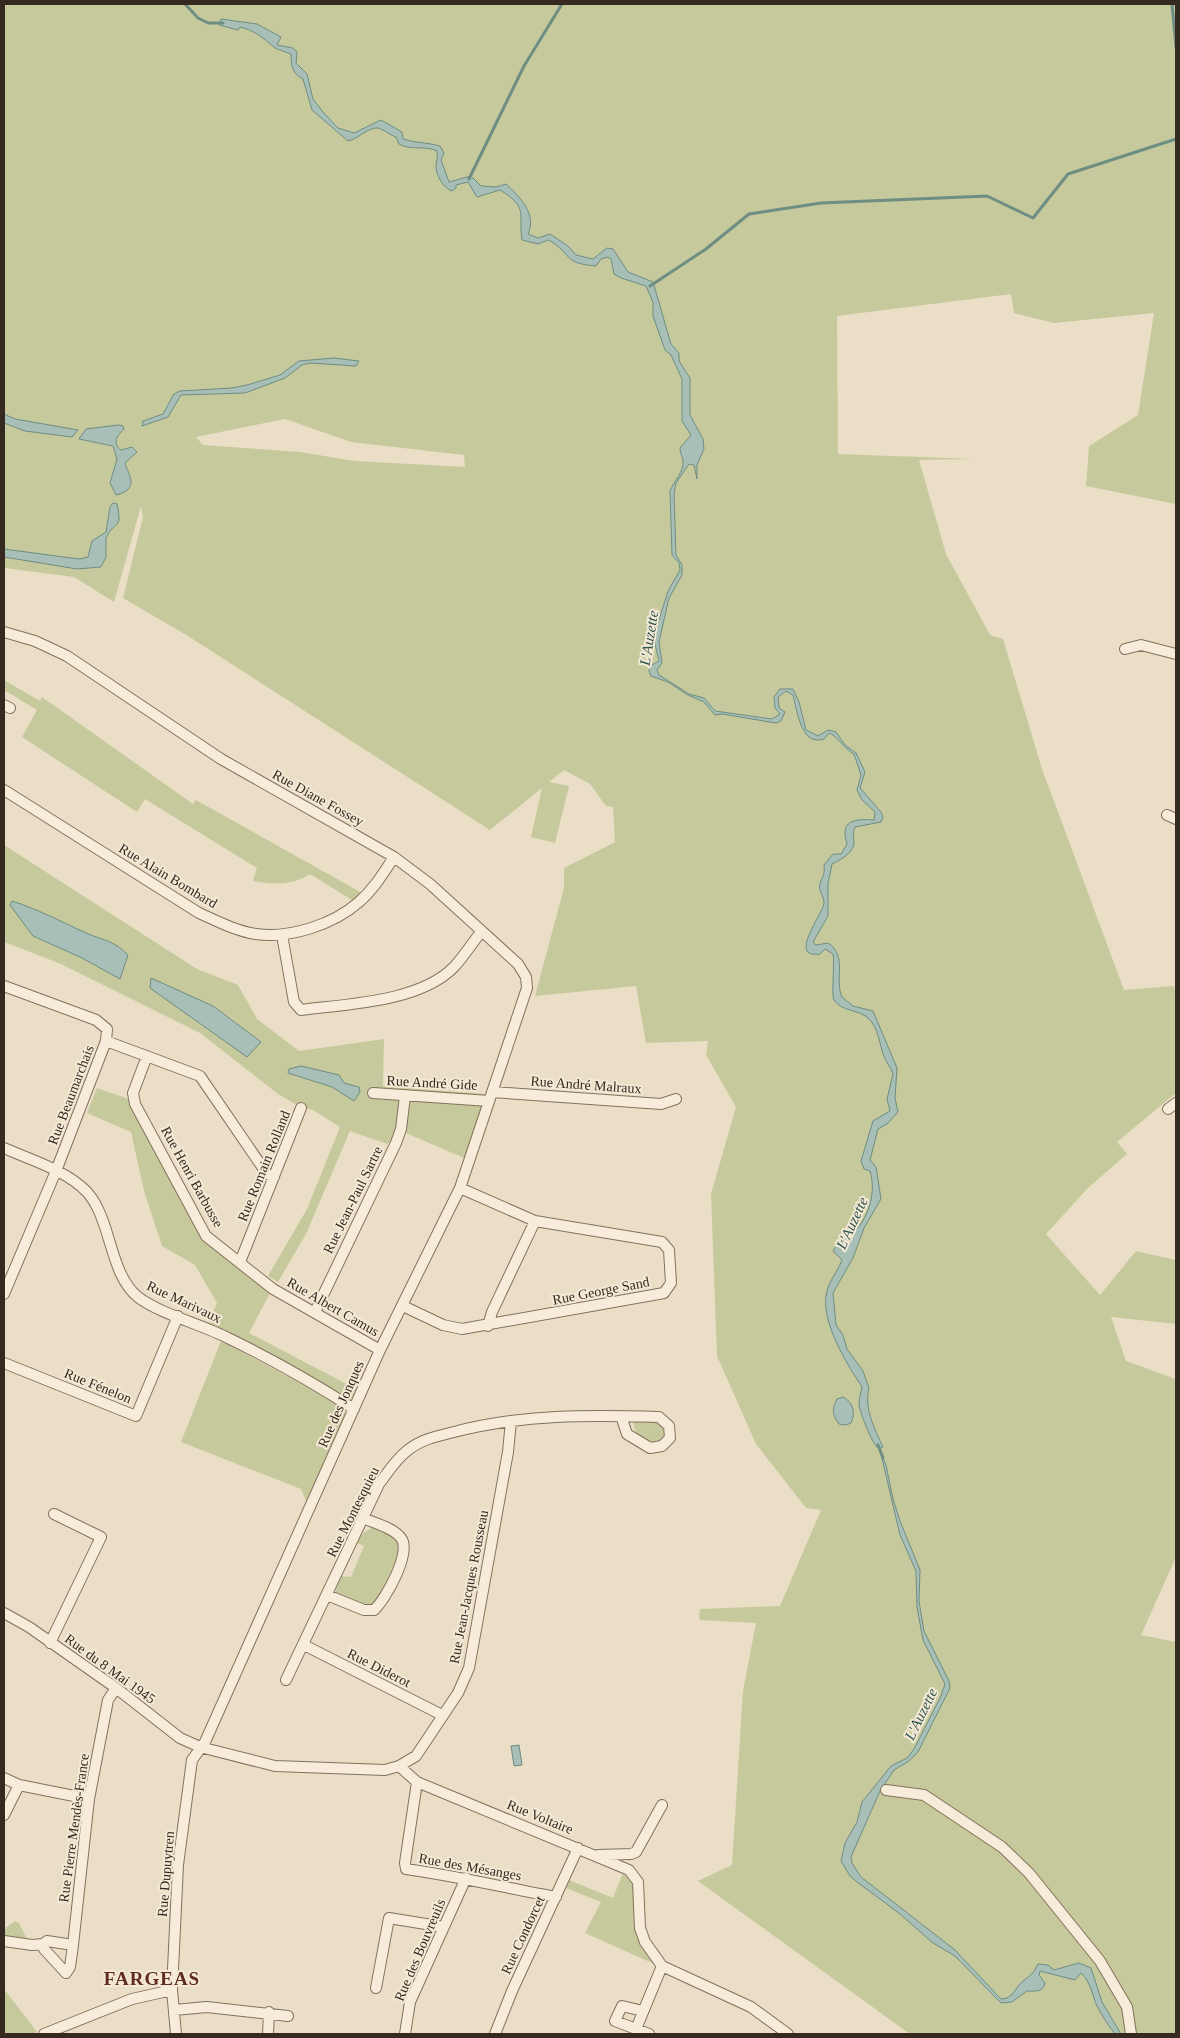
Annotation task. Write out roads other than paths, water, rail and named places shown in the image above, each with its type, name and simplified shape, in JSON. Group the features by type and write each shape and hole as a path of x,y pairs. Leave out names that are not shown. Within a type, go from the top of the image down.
{"street":[{"name":"Rue Diane Fossey","path":"4,632 35,641 67,656 221,759 394,857 430,884 518,964 526,977 527,988 504,1055"},
{"path":"1125,649 1141,645 1176,654"},
{"name":"Rue Alain Bombard","path":"4,790 199,913 231,927 256,934 282,934 331,921 358,903 376,883 394,857"},
{"path":"282,934 294,1002 301,1010 378,999 424,988 453,968 482,931"},
{"name":"Rue Beaumarchais","path":"4,986 96,1020 107,1029 106,1041 56,1171"},
{"path":"106,1041 200,1076 268,1174 274,1177"},
{"name":"Rue des Jonques","path":"192,1760 205,1742 380,1350 460,1188 504,1055"},
{"name":"Rue Henri Barbusse","path":"147,1056 133,1093 135,1104 206,1236 273,1288"},
{"name":"Rue André Gide","path":"373,1093 405,1096 491,1097"},
{"name":"Rue Jean-Paul Sartre","path":"314,1312 396,1144 401,1128 405,1096"},
{"name":"Rue André Malraux","path":"491,1097 662,1104 676,1099"},
{"path":"1168,1109 1176,1103"},
{"name":"Rue Romain Rolland","path":"240,1262 301,1108"},
{"name":"Rue Marivaux","path":"4,1148 56,1171 77,1183 88,1194 98,1209 126,1283 137,1297 151,1305 227,1337 354,1409"},
{"path":"4,1294 56,1171"},
{"name":"Rue George Sand","path":"403,1306 442,1325 462,1329 488,1326 664,1293 671,1283 669,1250 662,1242 535,1221 460,1188"},
{"path":"488,1326 492,1312 535,1221"},
{"name":"Rue Albert Camus","path":"273,1288 380,1350"},
{"name":"Rue Fénelon","path":"4,1364 136,1416 178,1316"},
{"name":"Rue Montesquieu","path":"286,1680 379,1484 394,1463 409,1449 428,1438 479,1425 548,1416 621,1416 660,1417 670,1426 670,1438 662,1446 650,1448 627,1434 621,1416"},
{"name":"Rue Jean-Jacques Rousseau","path":"399,1766 416,1756 458,1693 469,1668 508,1452 511,1421"},
{"path":"50,1643 101,1537 54,1514"},
{"path":"327,1595 364,1610 374,1610 381,1604 405,1555 405,1543 399,1535 363,1518"},
{"name":"Rue du 8 Mai 1945","path":"4,1613 116,1688 180,1738 200,1747"},
{"name":"Rue Diderot","path":"304,1645 442,1715"},
{"name":"Rue Pierre Mendès-France","path":"43,1944 44,1949 66,1973 70,1967 73,1945 89,1799 108,1700 116,1688"},
{"path":"200,1747 275,1766 386,1770 399,1766"},
{"name":"Rue Dupuytren","path":"176,2034 172,1990 178,1865 192,1760"},
{"name":"Rue Voltaire","path":"399,1766 417,1782 628,1870 638,1882 640,1928 645,1942 662,1966 750,2007 783,2033"},
{"path":"4,1778 19,1785 89,1799"},
{"name":"Rue des Mésanges","path":"417,1782 405,1863 406,1870 466,1878 480,1884 556,1897"},
{"path":"4,1815 19,1785"},
{"path":"886,1790 924,1795 1002,1848 1029,1873 1100,1962 1127,2007 1131,2034"},
{"path":"595,1855 631,1854 636,1852 662,1805"},
{"name":"Rue Condorcet","path":"495,2034 512,1991 578,1848"},
{"name":"Rue des Bouvreuils","path":"405,2034 410,2002 466,1878"},
{"path":"376,1988 389,1918 444,1927"},
{"path":"4,1941 43,1944 47,1941 73,1945"},
{"path":"636,2029 662,1966"},
{"path":"44,2034 132,2000 172,1990"},
{"path":"643,2012 622,2006 615,2022 648,2034"},
{"path":"174,2010 207,2007 268,2012 288,2016"},
{"path":"268,2012 268,2034"}],"water":[{"path":"221,19 257,24 281,37 277,45 293,48 297,52 296,63 307,74 313,99 338,128 354,133 381,120 402,132 403,139 440,146 444,153 441,160 449,182 471,176 481,186 496,187 506,184 511,189 526,206 529,213 530,227 528,234 538,238 550,234 568,246 576,255 593,259 607,248 613,249 628,272 653,282 671,344 679,353 679,361 690,378 690,415 703,439 704,449 697,465 697,479 694,465 689,464 676,483 674,494 676,555 682,565 682,575 669,598 659,642 662,663 657,670 659,675 689,694 704,698 715,711 772,719 780,714 775,708 774,697 780,689 793,689 799,702 806,730 818,736 828,730 836,732 845,745 856,753 865,772 860,788 881,812 883,817 881,822 855,827 853,848 845,856 832,864 828,884 828,916 813,942 816,945 828,943 838,954 839,983 842,997 853,1006 873,1011 897,1068 895,1098 898,1112 887,1124 878,1129 870,1160 876,1167 881,1199 864,1228 853,1258 833,1293 836,1325 843,1335 847,1349 863,1371 869,1388 869,1410 873,1425 883,1447 879,1449 870,1435 860,1408 859,1402 862,1387 836,1341 827,1315 826,1303 828,1287 842,1260 833,1251 838,1244 853,1233 861,1224 868,1210 872,1194 872,1179 870,1171 864,1169 861,1161 873,1121 890,1111 887,1099 893,1074 872,1022 860,1013 841,1007 834,1000 833,954 825,949 820,954 810,954 806,949 810,934 823,907 824,902 820,891 820,883 824,872 824,865 833,854 841,854 847,844 845,830 847,825 855,821 874,820 875,812 862,800 857,790 861,775 854,754 829,733 824,739 816,740 810,738 801,726 793,695 786,691 778,697 779,708 785,712 781,721 776,723 722,714 715,715 704,702 688,695 668,682 651,676 650,666 659,661 655,644 657,626 668,591 680,570 679,563 672,555 670,491 681,472 683,464 680,448 691,435 682,421 682,379 671,355 665,350 653,316 653,302 646,286 614,274 611,259 608,257 601,259 596,266 586,265 573,261 559,247 548,240 538,244 522,240 520,211 515,201 500,190 477,197 468,182 456,185 456,188 452,191 443,184 438,176 436,164 437,151 428,148 404,146 399,144 396,137 378,128 370,129 348,141 312,110 303,79 296,75 293,69 291,54 275,48 251,31 240,27 238,30 219,25"},
{"path":"334,358 359,361 356,366 310,363 302,365 285,378 245,393 181,395 168,417 142,426 143,421 163,414 174,394 180,391 232,388 247,385 280,375 299,361"},
{"path":"4,414 15,419 78,430 72,437 25,431 4,423"},
{"path":"123,426 124,429 116,440 118,447 121,450 132,447 137,452 125,463 130,477 130,486 116,495 110,483 117,459 113,446 79,439 86,429"},
{"path":"113,503 117,504 119,522 106,538 106,557 101,567 77,569 4,557 4,549 79,559 88,557 92,541 106,532 110,507"},
{"path":"12,901 117,946 128,955 120,979 82,958 33,936 10,905"},
{"path":"151,978 213,1006 261,1042 247,1057 150,988"},
{"path":"301,1066 339,1075 344,1083 359,1087 360,1092 354,1101 332,1087 288,1073 289,1069"},
{"path":"843,1397 851,1405 853,1412 851,1423 846,1425 839,1424 834,1412 837,1399"},
{"path":"881,1454 886,1465 900,1521 920,1570 919,1601 924,1631 949,1681 950,1688 918,1752 909,1761 894,1770 880,1791 851,1857 852,1863 861,1877 955,1950 1001,1999 1011,1995 1033,1973 1038,1964 1048,1965 1054,1970 1079,1963 1091,1968 1102,2002 1121,2034 1115,2034 1105,2020 1097,2006 1089,1984 1081,1973 1075,1980 1040,1971 1039,1975 1045,1983 1042,1988 1038,1991 1027,1991 1012,2002 1001,2003 955,1956 933,1943 900,1914 850,1876 841,1861 845,1843 857,1822 862,1802 891,1766 907,1758 914,1749 941,1696 945,1684 923,1640 917,1607 916,1571 900,1535"},
{"path":"519,1745 522,1765 514,1766 511,1746"}],"waterway":[{"name":"L'Auzette","path":"185,4 198,18 208,23 223,23"},
{"path":"469,179 524,66 562,4"},
{"path":"1172,4 1176,47"},
{"path":"650,286 706,249 749,214 821,203 987,196 1033,218 1068,174 1176,139"},
{"name":"L'Auzette","path":"878,1445 883,1458"}],"district":[{"name":"FARGEAS","path":"152,1978"}]}
